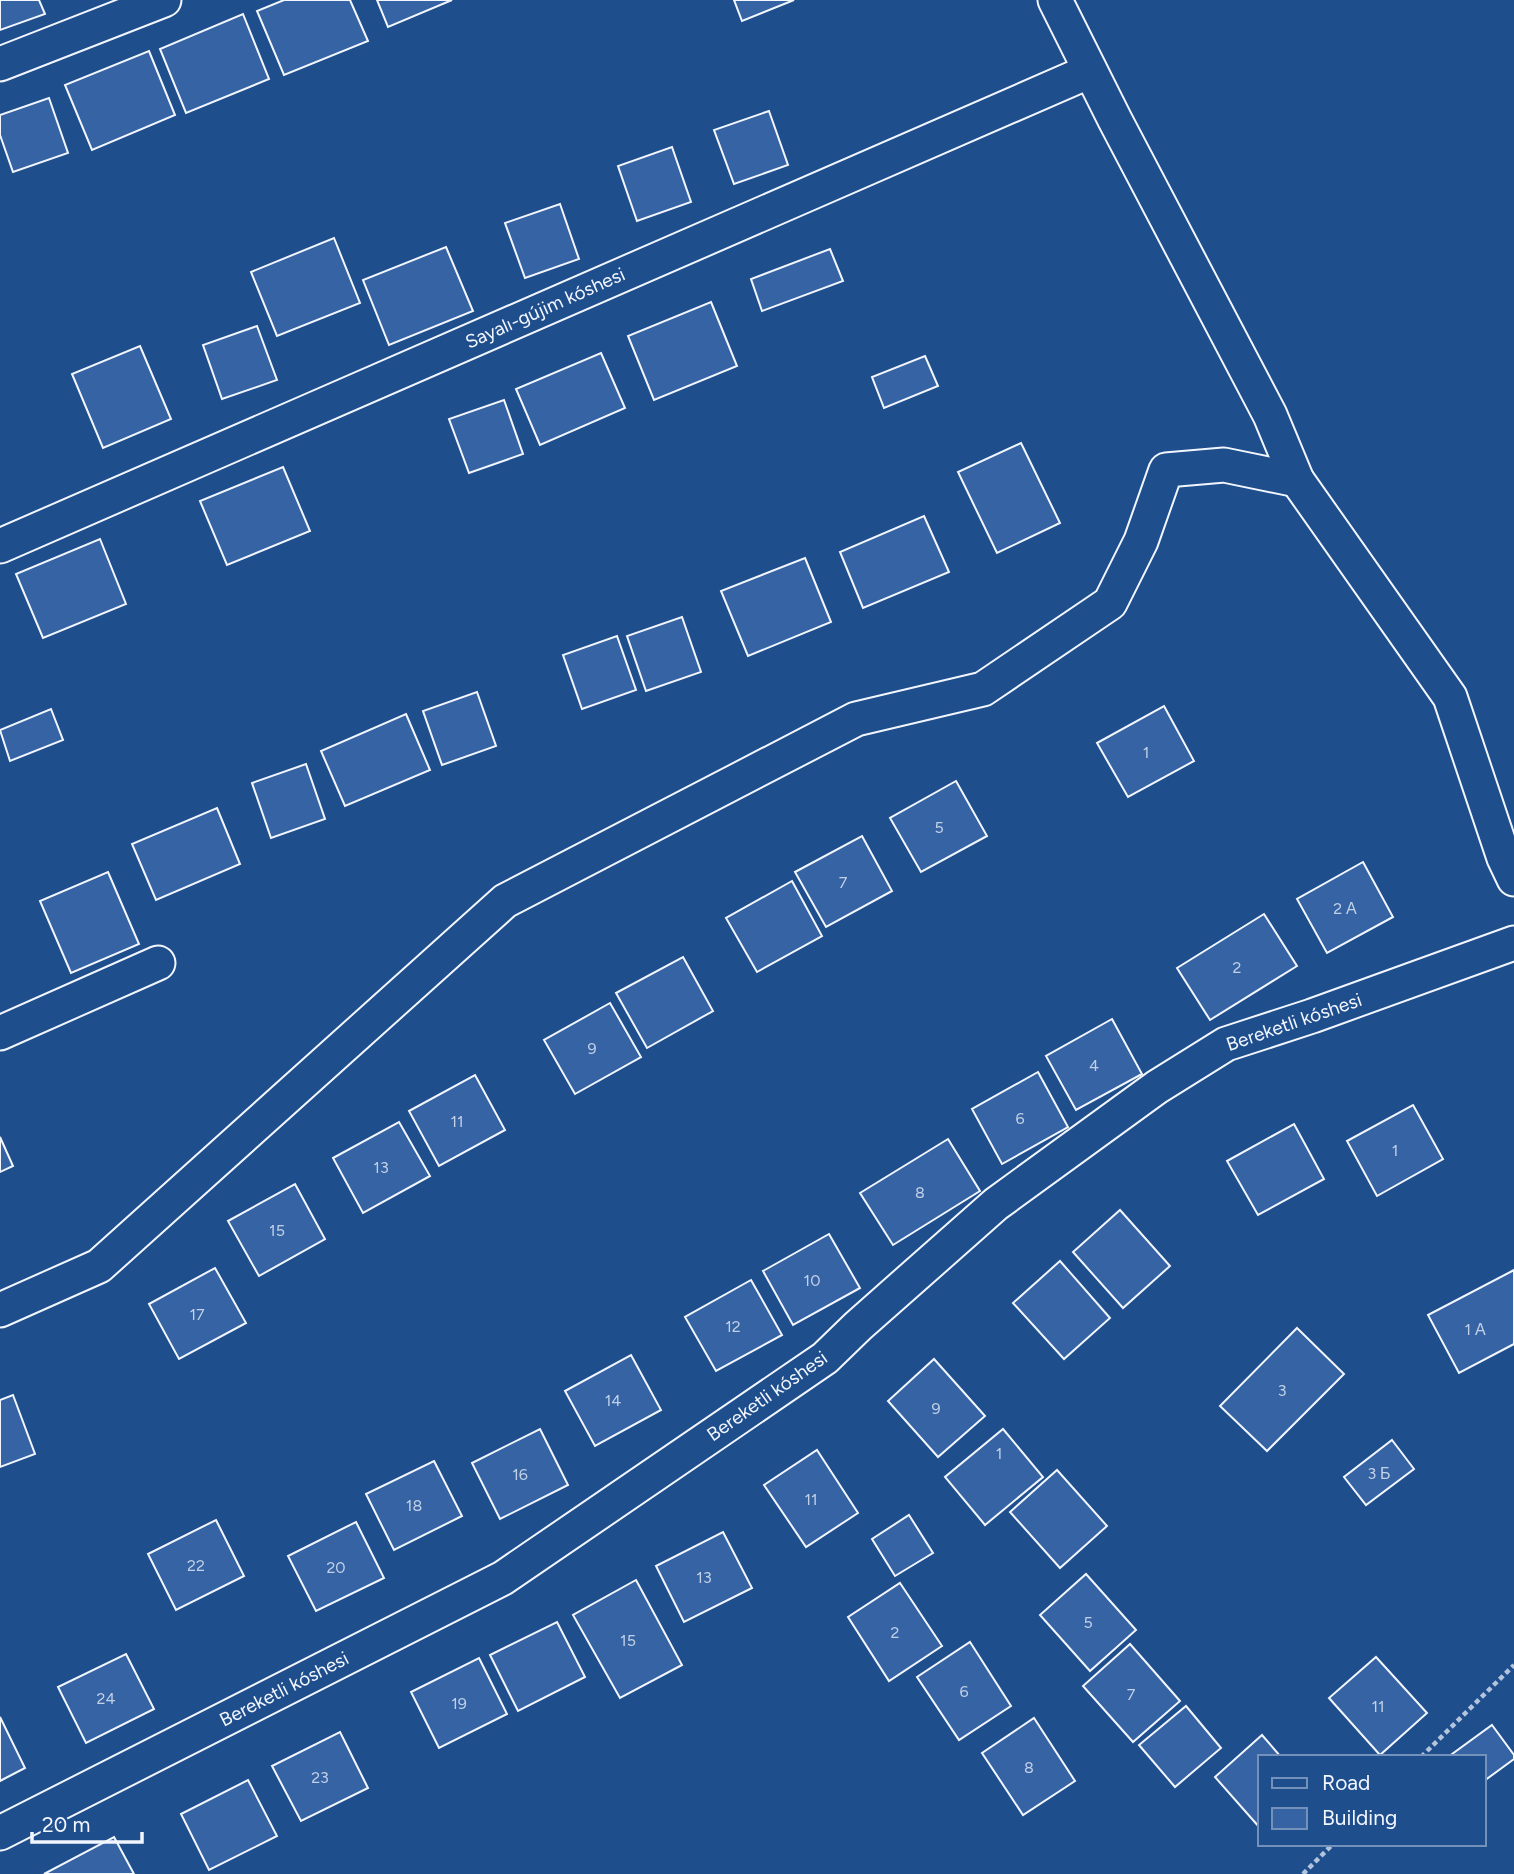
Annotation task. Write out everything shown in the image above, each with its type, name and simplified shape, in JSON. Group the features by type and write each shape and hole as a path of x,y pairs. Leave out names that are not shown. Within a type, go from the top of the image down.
{"street":[{"path":"0,64 164,0"},
{"path":"1055,0 1270,415 1297,480 1450,697 1504,858 1514,879"},
{"name":"Sayalı-gújim kóshesi","path":"0,546 1090,71"},
{"path":"0,1310 99,1266 505,901 856,719 983,689 1110,603 1140,541 1166,470 1224,466 1297,480"},
{"name":"Bereketli kóshesi","path":"0,1833 503,1578 825,1358 996,1204 1157,1087 1226,1044 1514,943"},
{"path":"0,1033 158,963"}],"path":[{"path":"1424,1755 1514,1665"},
{"path":"1303,1874 1331,1846"}],"building":[{"path":"0,0 39,0 45,14 0,30"},
{"path":"284,0 350,0 368,41 284,75 257,11"},
{"path":"377,0 452,0 388,27"},
{"path":"734,0 794,0 742,21"},
{"path":"243,14 269,79 186,113 160,49"},
{"path":"149,51 175,115 92,150 65,85"},
{"path":"49,98 68,153 13,172 0,135 0,115"},
{"path":"769,111 788,165 734,184 714,130"},
{"path":"672,147 691,202 637,221 618,166"},
{"path":"560,204 579,259 525,278 505,223"},
{"path":"334,238 360,303 277,336 251,272"},
{"path":"446,247 473,311 389,345 363,280"},
{"path":"830,249 843,281 762,311 751,279"},
{"path":"711,302 737,366 654,400 628,336"},
{"path":"257,326 277,380 222,399 203,345"},
{"path":"140,346 171,419 103,448 72,374"},
{"path":"601,353 625,408 540,445 516,389"},
{"path":"925,356 938,386 884,408 872,377"},
{"path":"504,400 523,454 469,473 449,419"},
{"path":"1021,443 1060,523 997,553 958,472"},
{"path":"283,467 310,531 227,565 200,501"},
{"path":"924,516 949,572 863,608 840,552"},
{"path":"100,539 126,604 43,638 16,574"},
{"path":"805,558 831,622 748,656 721,591"},
{"path":"682,617 701,672 646,691 627,636"},
{"path":"617,636 636,690 582,709 563,655"},
{"path":"477,692 496,746 442,765 423,711"},
{"path":"1164,706 1194,761 1128,797 1097,743"},
{"path":"51,709 63,740 10,761 0,730"},
{"path":"406,714 430,770 345,806 321,751"},
{"path":"306,764 325,819 271,838 252,783"},
{"path":"956,781 987,836 921,872 890,818"},
{"path":"217,808 240,864 156,900 132,844"},
{"path":"862,836 892,891 826,927 795,872"},
{"path":"1363,862 1393,917 1327,953 1297,899"},
{"path":"108,872 139,944 71,973 40,901"},
{"path":"792,881 822,936 757,972 726,918"},
{"path":"1264,914 1297,966 1210,1020 1177,968"},
{"path":"683,957 713,1011 647,1048 616,993"},
{"path":"610,1003 641,1057 575,1094 544,1040"},
{"path":"1112,1019 1142,1074 1076,1110 1046,1056"},
{"path":"1038,1072 1068,1127 1002,1164 972,1109"},
{"path":"475,1075 505,1130 439,1166 409,1111"},
{"path":"1413,1105 1443,1159 1377,1196 1347,1141"},
{"path":"399,1122 430,1176 363,1213 333,1158"},
{"path":"1294,1124 1324,1179 1258,1215 1227,1161"},
{"path":"0,1137 13,1166 0,1172"},
{"path":"948,1139 980,1191 893,1245 860,1193"},
{"path":"295,1184 325,1239 259,1276 228,1221"},
{"path":"1120,1210 1170,1266 1123,1308 1073,1252"},
{"path":"829,1234 860,1288 793,1325 763,1271"},
{"path":"1060,1261 1110,1318 1064,1359 1013,1303"},
{"path":"215,1268 246,1323 179,1359 149,1304"},
{"path":"1514,1270 1514,1344 1459,1373 1428,1315"},
{"path":"751,1280 782,1335 716,1371 685,1317"},
{"path":"1297,1328 1344,1374 1267,1451 1220,1406"},
{"path":"631,1355 661,1410 595,1446 565,1391"},
{"path":"934,1359 985,1416 938,1457 888,1401"},
{"path":"13,1395 35,1454 0,1467 0,1400"},
{"path":"540,1429 568,1485 500,1519 472,1463"},
{"path":"1003,1429 1043,1477 985,1525 945,1477"},
{"path":"1392,1440 1414,1469 1366,1505 1344,1477"},
{"path":"817,1450 858,1513 806,1547 764,1485"},
{"path":"434,1461 462,1516 394,1550 366,1494"},
{"path":"1057,1470 1107,1526 1060,1568 1010,1512"},
{"path":"909,1515 933,1553 895,1576 872,1539"},
{"path":"216,1520 244,1576 176,1610 148,1554"},
{"path":"356,1522 384,1578 316,1611 288,1556"},
{"path":"723,1532 752,1588 684,1622 656,1566"},
{"path":"1086,1574 1136,1630 1090,1671 1040,1615"},
{"path":"636,1580 682,1665 620,1698 573,1615"},
{"path":"900,1583 942,1646 889,1681 848,1617"},
{"path":"557,1622 585,1677 518,1711 490,1655"},
{"path":"970,1642 1011,1706 959,1740 917,1677"},
{"path":"1130,1644 1180,1701 1133,1742 1083,1686"},
{"path":"126,1654 154,1709 86,1743 58,1687"},
{"path":"1376,1657 1427,1713 1380,1755 1329,1698"},
{"path":"479,1658 507,1714 439,1748 411,1692"},
{"path":"1186,1706 1221,1748 1175,1787 1139,1745"},
{"path":"0,1717 25,1768 0,1781"},
{"path":"1034,1718 1075,1781 1023,1815 982,1753"},
{"path":"1492,1725 1514,1755 1514,1759 1486,1780 1486,1755 1451,1755"},
{"path":"340,1732 368,1788 301,1821 272,1766"},
{"path":"1262,1735 1279,1755 1258,1755 1258,1826 1215,1777"},
{"path":"248,1780 277,1836 209,1870 181,1814"},
{"path":"114,1837 134,1874 44,1874"}]}
